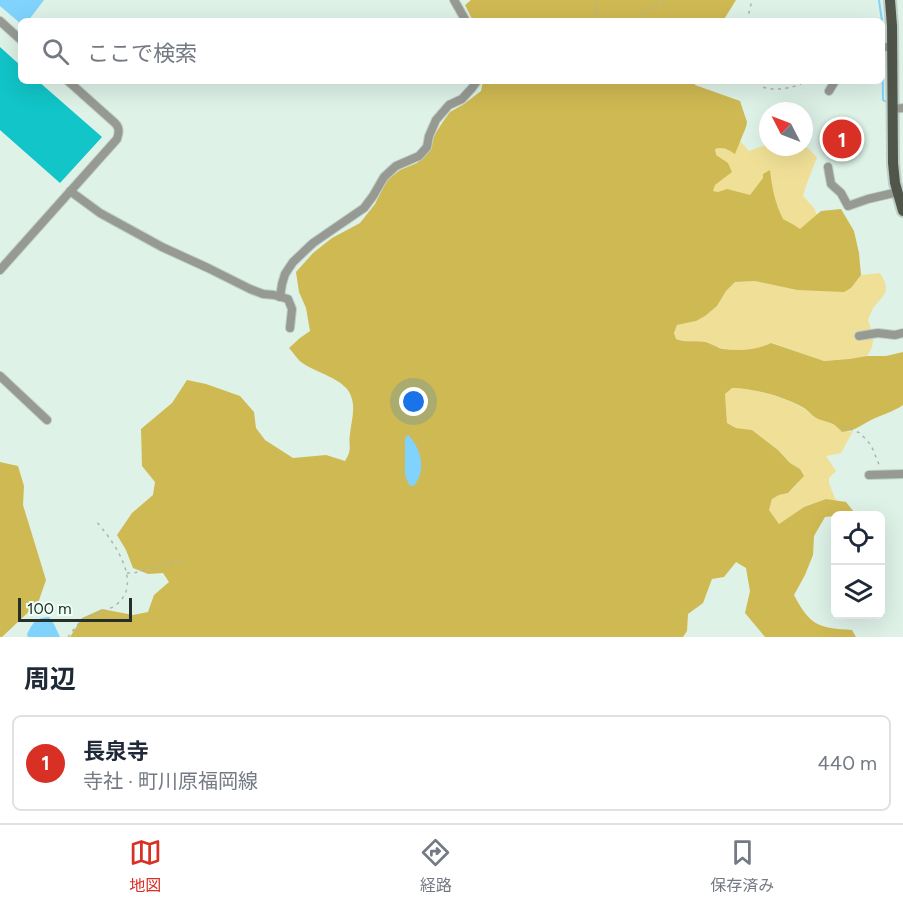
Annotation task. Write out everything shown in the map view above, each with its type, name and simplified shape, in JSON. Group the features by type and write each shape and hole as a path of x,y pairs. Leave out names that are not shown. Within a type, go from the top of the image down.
{"main road":[{"path":"890,0 887,47 898,108 893,163 903,211"}],"street":[{"path":"454,0 464,18"},
{"path":"0,21 18,37"},
{"path":"0,270 117,139 119,132 116,123 71,84"},
{"path":"280,297 285,274 293,262 313,243 364,208 384,177 396,166 419,156 427,147 436,120 449,105 462,99 475,84"},
{"path":"829,91 833,84"},
{"path":"828,167 831,184 841,193 848,207 868,199 898,192"},
{"path":"70,191 100,213 250,290 288,299 292,309 290,328"},
{"path":"859,336 903,333"},
{"path":"0,376 47,420"},
{"path":"868,475 903,474"}],"path":[{"path":"594,18 597,9 596,0"},
{"path":"642,13 668,0"},
{"path":"748,18 752,0"},
{"path":"761,84 762,87 773,90 801,84"},
{"path":"843,426 860,433 871,445 882,474"},
{"path":"68,637 83,621 116,605 127,593 127,573 109,536 95,520"},
{"path":"127,573 184,559"}],"shaded area":[{"path":"471,0 736,0 725,18 472,18 465,5"},
{"path":"482,84 695,84 740,101 747,122 735,154 723,148 715,149 716,155 728,163 732,172 715,185 713,191 727,189 750,195 763,178 763,174 770,170 774,195 783,219 800,229 821,211 841,209 854,231 859,253 861,275 851,288 844,292 797,290 755,281 735,282 717,306 696,321 677,325 674,333 676,339 705,342 723,349 748,349 771,343 824,361 886,356 903,352 903,405 858,428 847,431 842,432 833,424 816,418 806,409 769,394 732,388 725,394 727,423 736,428 752,430 800,469 804,476 788,493 772,499 769,510 779,524 804,507 826,499 846,502 853,511 831,511 831,516 825,517 814,536 813,555 794,595 811,619 823,626 852,630 856,637 765,637 745,613 750,591 746,568 736,562 724,577 712,579 703,603 688,614 687,631 683,637 70,637 82,618 102,609 133,615 148,612 154,595 169,582 163,573 148,574 133,568 117,535 132,513 153,495 155,482 142,466 141,429 172,403 187,380 240,396 254,412 256,428 265,440 293,458 326,455 345,461 350,450 353,411 351,396 343,385 301,362 289,348 310,331 296,272 313,253 332,238 360,223 375,204 387,180 400,170 417,163 430,150 434,136 450,112 481,91"},
{"path":"740,141 749,151 759,147 759,156 813,156 813,153 817,157 803,196 814,208 819,219 804,232 751,201 715,198 709,189 711,157 718,148 725,148 735,153"},
{"path":"880,273 886,290 868,319 873,342 867,356 823,361 772,343 753,349 734,350 706,342 676,339 674,333 677,325 696,321 717,306 735,282 755,281 797,290 851,288 861,275"},
{"path":"731,388 759,391 778,397 796,404 818,419 833,424 842,432 853,431 841,453 826,456 836,471 829,478 829,483 836,501 826,499 804,507 779,524 769,510 772,499 788,493 799,482 800,469 752,430 736,428 727,423 725,394"},
{"path":"0,462 18,466 24,486 23,505 46,580 38,603 2,637 0,637"}],"water":[{"path":"0,0 44,0 30,18 18,18 18,21 0,6"},
{"path":"408,435 421,460 421,472 414,486 409,485 405,475 405,438"},
{"path":"49,617 60,637 28,637 27,634 35,622"}],"building":[{"path":"0,47 18,63 18,84 41,84 102,137 60,183 0,130"}],"waterway":[{"path":"879,0 882,18"},
{"path":"883,84 883,100 890,104"}],"place":[{"name":"長泉寺","path":"842,139"}]}
